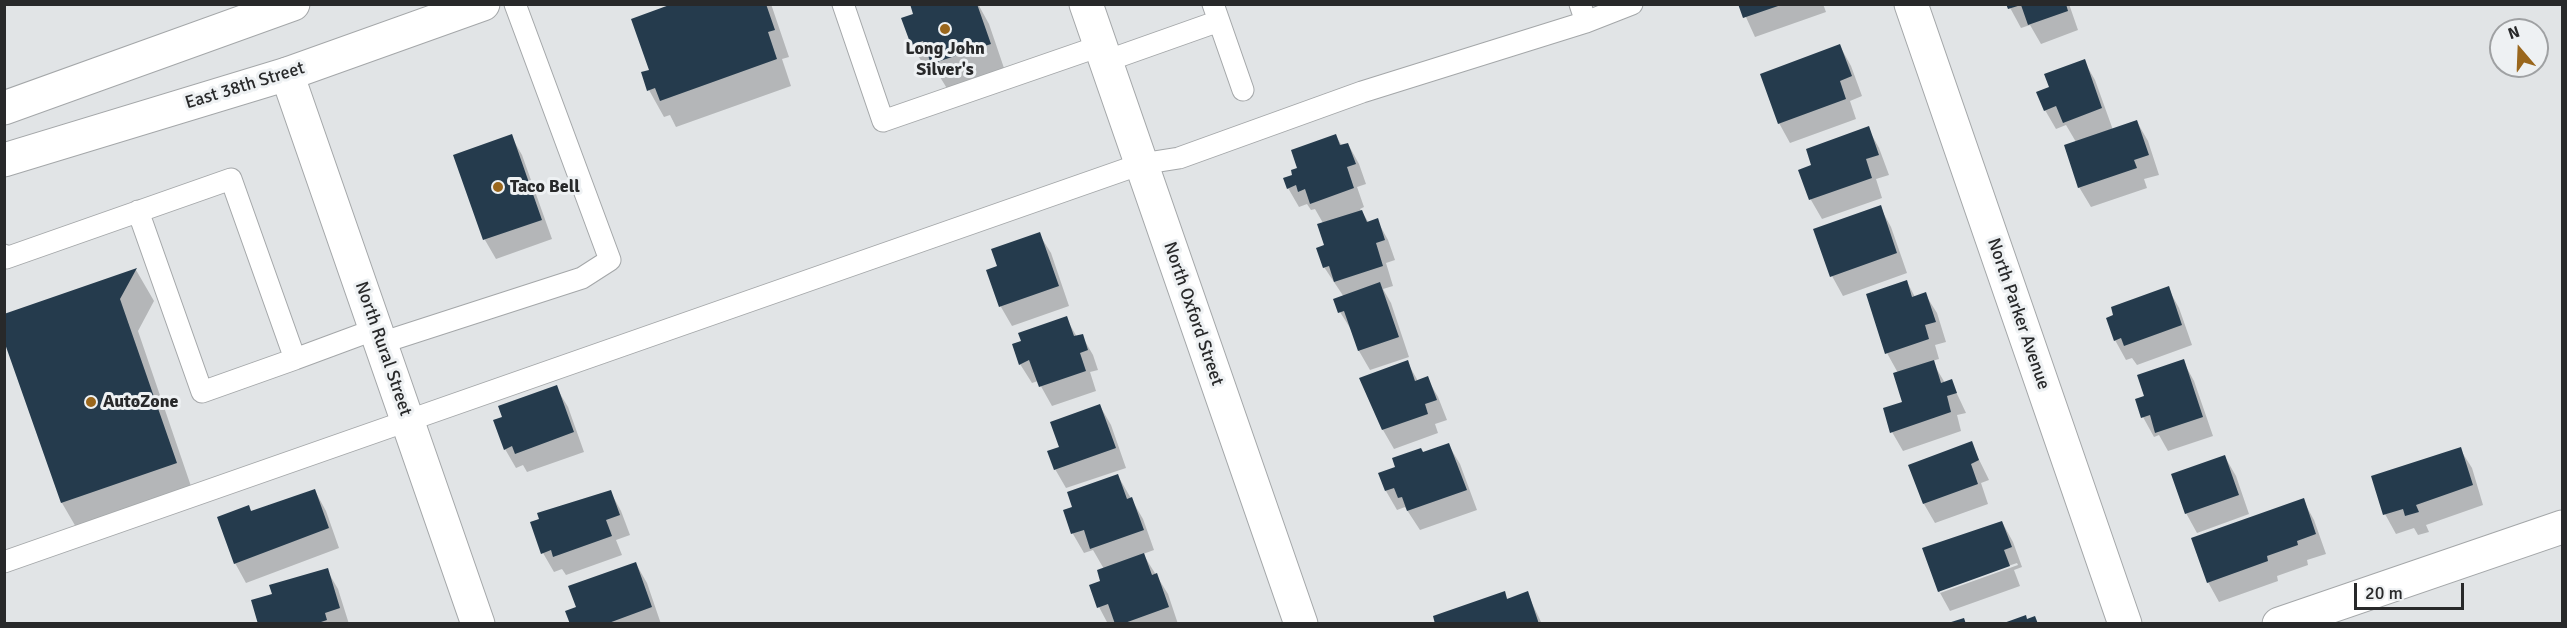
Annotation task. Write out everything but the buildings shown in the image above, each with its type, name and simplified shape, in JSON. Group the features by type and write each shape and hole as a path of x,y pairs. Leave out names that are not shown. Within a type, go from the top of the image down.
{"street":[{"name":"East 38th Street","path":"4,160 287,74 483,4"},
{"name":"North Oxford Street","path":"1086,4 1301,624"},
{"name":"North Parker Avenue","path":"1911,4 2125,624"},
{"path":"4,108 274,8"},
{"name":"North Rural Street","path":"287,74 478,624"},
{"path":"2279,624 2562,527"}],"lane":[{"path":"138,211 202,392 295,359 582,278 609,260 515,4"},
{"path":"843,4 883,121 1103,53 1216,13 1244,90"},
{"path":"4,562 1142,164 1179,158 1583,13 1632,4"},
{"path":"4,255 6,258 231,179 295,359"}],"place":[{"name":"Long John Silver's","path":"945,29"},
{"name":"Taco Bell","path":"498,187"},
{"name":"AutoZone","path":"91,402"}]}
